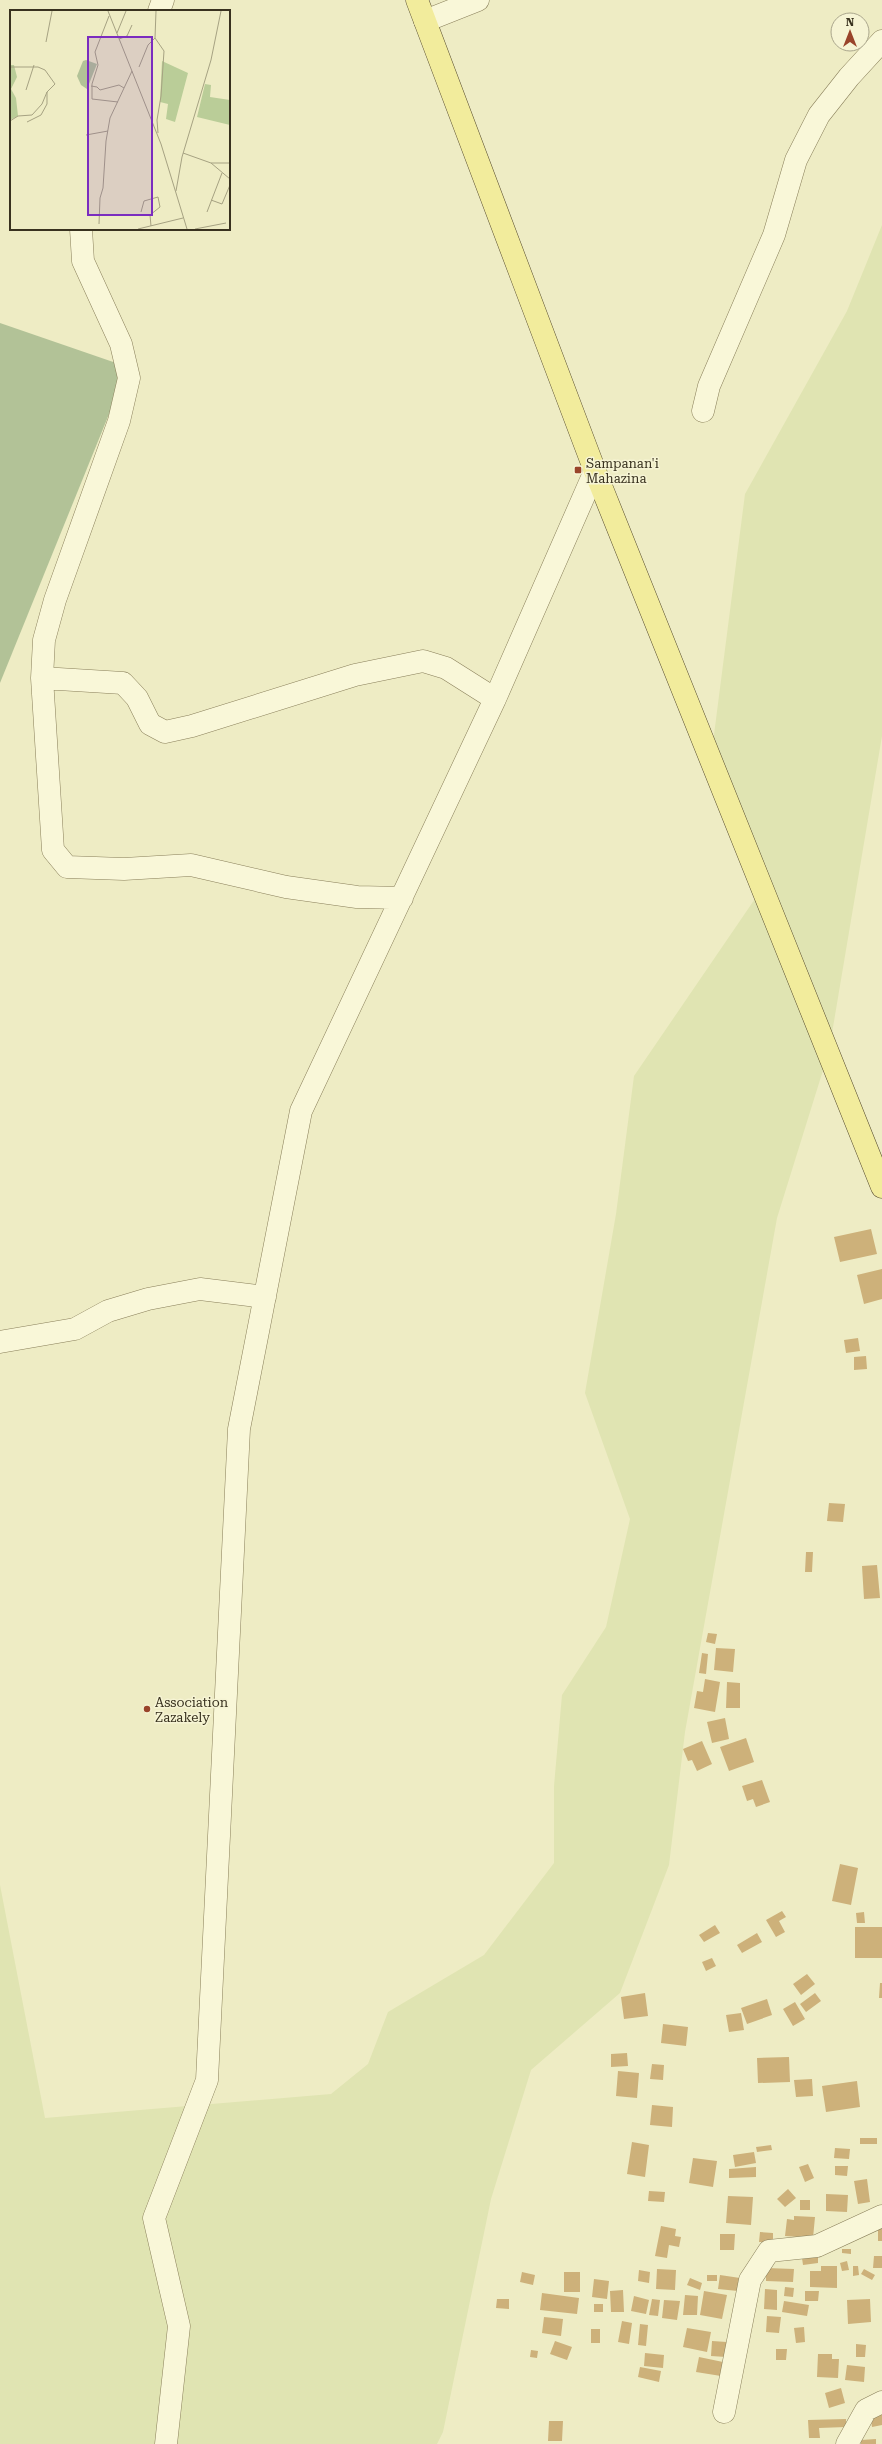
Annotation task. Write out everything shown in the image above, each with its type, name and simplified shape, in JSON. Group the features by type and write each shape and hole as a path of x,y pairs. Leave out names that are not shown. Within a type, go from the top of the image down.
{"main road":[{"path":"416,0 595,471 882,1187"}],"street":[{"path":"159,10 163,0"},
{"path":"425,21 478,0"},
{"path":"703,411 709,386 774,235 796,160 819,115 849,77 882,41"},
{"path":"81,230 83,261 121,344 129,378 119,421 54,600 44,640 42,678 53,850 67,867 124,868 191,865 286,887 357,897 402,898"},
{"path":"166,2444 179,2326 154,2218 207,2080 239,1429 301,1111 495,699 595,471"},
{"path":"42,678 123,683 137,698 150,724 165,732 192,726 355,675 423,661 446,668 495,699"},
{"path":"0,1342 74,1329 108,1311 148,1299 200,1289 265,1297"},
{"path":"724,2412 750,2280 769,2251 817,2246 882,2216"},
{"path":"847,2444 866,2410 882,2402"}],"green space":[{"path":"882,225 882,736 829,1051 777,1218 685,1732 669,1865 620,1993 531,2070 491,2199 443,2432 437,2444 0,2444 0,1885 45,2118 331,2094 368,2064 388,2012 484,1955 554,1863 554,1786 562,1695 606,1627 630,1519 585,1393 616,1214 634,1076 761,890 711,758 745,494 847,311"},
{"path":"0,323 119,364 120,387 0,683"}],"building":[{"path":"871,1229 877,1254 840,1262 834,1237"},
{"path":"882,1269 882,1299 864,1304 857,1275"},
{"path":"858,1338 860,1351 846,1353 844,1340"},
{"path":"866,1356 867,1369 854,1370 854,1357"},
{"path":"829,1503 845,1504 843,1522 827,1521"},
{"path":"806,1552 813,1552 812,1572 805,1572"},
{"path":"877,1565 880,1598 864,1599 862,1566"},
{"path":"708,1633 717,1634 715,1644 706,1642"},
{"path":"716,1648 735,1649 733,1672 714,1670"},
{"path":"702,1653 708,1654 706,1674 699,1673"},
{"path":"705,1679 720,1682 715,1712 694,1708 697,1691 703,1692"},
{"path":"727,1682 740,1683 740,1708 726,1708"},
{"path":"725,1718 729,1739 712,1743 707,1722"},
{"path":"746,1738 754,1762 729,1771 720,1747"},
{"path":"702,1741 712,1764 697,1771 692,1760 688,1761 683,1749"},
{"path":"762,1780 770,1802 756,1807 753,1799 747,1801 742,1786"},
{"path":"840,1864 858,1868 851,1905 832,1901"},
{"path":"782,1911 786,1917 779,1921 785,1932 776,1937 766,1920"},
{"path":"864,1912 865,1923 857,1923 856,1913"},
{"path":"715,1925 720,1933 704,1942 699,1935"},
{"path":"855,1927 882,1927 882,1958 855,1958"},
{"path":"757,1933 762,1942 742,1953 737,1945"},
{"path":"712,1958 716,1966 706,1971 702,1962"},
{"path":"807,1974 815,1984 801,1995 793,1984"},
{"path":"880,1983 882,1983 882,1998 879,1998"},
{"path":"645,1993 648,2016 624,2019 621,1997"},
{"path":"815,1993 821,2001 806,2012 800,2004"},
{"path":"767,1999 772,2015 747,2024 741,2008"},
{"path":"795,2002 805,2019 793,2026 783,2009"},
{"path":"741,2013 744,2030 729,2032 726,2015"},
{"path":"663,2024 688,2027 686,2046 661,2043"},
{"path":"627,2053 628,2066 611,2067 611,2054"},
{"path":"789,2057 790,2082 758,2083 757,2058"},
{"path":"652,2064 664,2065 663,2080 650,2079"},
{"path":"618,2071 639,2073 637,2098 616,2096"},
{"path":"812,2079 813,2096 796,2097 794,2080"},
{"path":"857,2081 860,2107 826,2112 822,2086"},
{"path":"652,2105 673,2107 672,2127 650,2125"},
{"path":"860,2138 877,2138 877,2144 860,2144"},
{"path":"632,2142 649,2145 645,2177 627,2174"},
{"path":"771,2145 772,2150 757,2152 756,2147"},
{"path":"835,2148 850,2149 849,2159 834,2158"},
{"path":"754,2152 756,2163 735,2167 733,2155"},
{"path":"693,2158 717,2161 713,2187 689,2183"},
{"path":"808,2164 814,2178 805,2182 799,2167"},
{"path":"835,2166 848,2166 847,2176 835,2175"},
{"path":"756,2167 756,2177 729,2178 729,2169"},
{"path":"867,2179 870,2202 858,2204 854,2181"},
{"path":"788,2189 796,2198 785,2207 777,2199"},
{"path":"649,2191 665,2192 664,2202 648,2201"},
{"path":"826,2194 848,2195 847,2212 826,2211"},
{"path":"728,2196 753,2197 751,2225 726,2223"},
{"path":"800,2200 810,2200 810,2210 800,2210"},
{"path":"794,2216 815,2217 813,2238 785,2236 787,2219 794,2220"},
{"path":"878,2223 882,2223 882,2241 878,2241"},
{"path":"661,2226 676,2229 675,2236 681,2237 679,2247 669,2245 667,2258 655,2256"},
{"path":"760,2232 773,2233 773,2242 759,2242"},
{"path":"720,2234 735,2234 734,2250 720,2250"},
{"path":"842,2249 851,2249 851,2254 842,2253"},
{"path":"874,2256 882,2256 882,2268 873,2268"},
{"path":"818,2257 818,2263 803,2265 802,2258"},
{"path":"847,2261 849,2270 842,2271 840,2263"},
{"path":"821,2266 837,2266 837,2288 810,2287 810,2271 821,2271"},
{"path":"853,2266 858,2266 859,2275 853,2276"},
{"path":"766,2268 794,2269 793,2282 766,2281"},
{"path":"657,2269 676,2270 675,2290 656,2289"},
{"path":"864,2269 875,2275 872,2280 861,2274"},
{"path":"639,2270 650,2272 649,2283 638,2281"},
{"path":"522,2272 535,2275 533,2285 520,2282"},
{"path":"564,2272 580,2272 580,2292 564,2292"},
{"path":"707,2275 717,2275 717,2281 707,2281"},
{"path":"720,2275 740,2278 738,2291 718,2289"},
{"path":"690,2278 702,2283 700,2290 687,2285"},
{"path":"594,2279 609,2281 607,2299 592,2297"},
{"path":"785,2287 794,2288 793,2297 784,2296"},
{"path":"765,2289 777,2290 777,2310 764,2309"},
{"path":"623,2290 624,2312 611,2312 610,2291"},
{"path":"704,2291 727,2295 722,2319 700,2315"},
{"path":"805,2291 819,2291 818,2301 805,2301"},
{"path":"542,2293 579,2298 577,2314 540,2310"},
{"path":"685,2295 698,2296 697,2315 683,2315"},
{"path":"634,2296 649,2300 646,2314 631,2311"},
{"path":"497,2299 509,2299 509,2309 496,2308"},
{"path":"652,2299 660,2300 658,2316 649,2315"},
{"path":"870,2299 871,2322 848,2324 847,2300"},
{"path":"664,2300 680,2301 677,2320 662,2318"},
{"path":"784,2301 809,2305 807,2316 782,2312"},
{"path":"594,2304 603,2304 603,2312 594,2312"},
{"path":"767,2316 781,2317 779,2333 766,2332"},
{"path":"544,2317 563,2319 561,2336 542,2333"},
{"path":"622,2321 632,2323 629,2344 618,2342"},
{"path":"640,2324 648,2325 646,2346 638,2345"},
{"path":"804,2327 805,2342 796,2343 794,2328"},
{"path":"687,2328 711,2332 707,2352 683,2347"},
{"path":"591,2329 600,2329 600,2343 591,2343"},
{"path":"555,2341 572,2347 567,2360 550,2354"},
{"path":"712,2341 727,2342 726,2357 711,2356"},
{"path":"856,2344 866,2345 865,2357 856,2357"},
{"path":"776,2349 787,2349 786,2360 776,2360"},
{"path":"531,2350 538,2351 537,2358 530,2357"},
{"path":"645,2353 664,2355 663,2368 644,2366"},
{"path":"818,2354 832,2354 832,2359 839,2359 838,2378 817,2377"},
{"path":"699,2357 723,2362 721,2376 696,2372"},
{"path":"847,2365 865,2367 864,2382 845,2380"},
{"path":"640,2367 661,2371 659,2382 638,2377"},
{"path":"841,2388 845,2403 829,2408 825,2393"},
{"path":"882,2410 882,2425 872,2427 870,2412"},
{"path":"846,2419 846,2427 819,2428 820,2438 809,2438 808,2420"},
{"path":"549,2421 563,2421 562,2441 548,2441"},
{"path":"876,2439 876,2444 861,2444 861,2440"}],"place":[{"name":"Sampanan'i Mahazina","path":"578,470"},
{"name":"Association Zazakely","path":"147,1709"}]}
